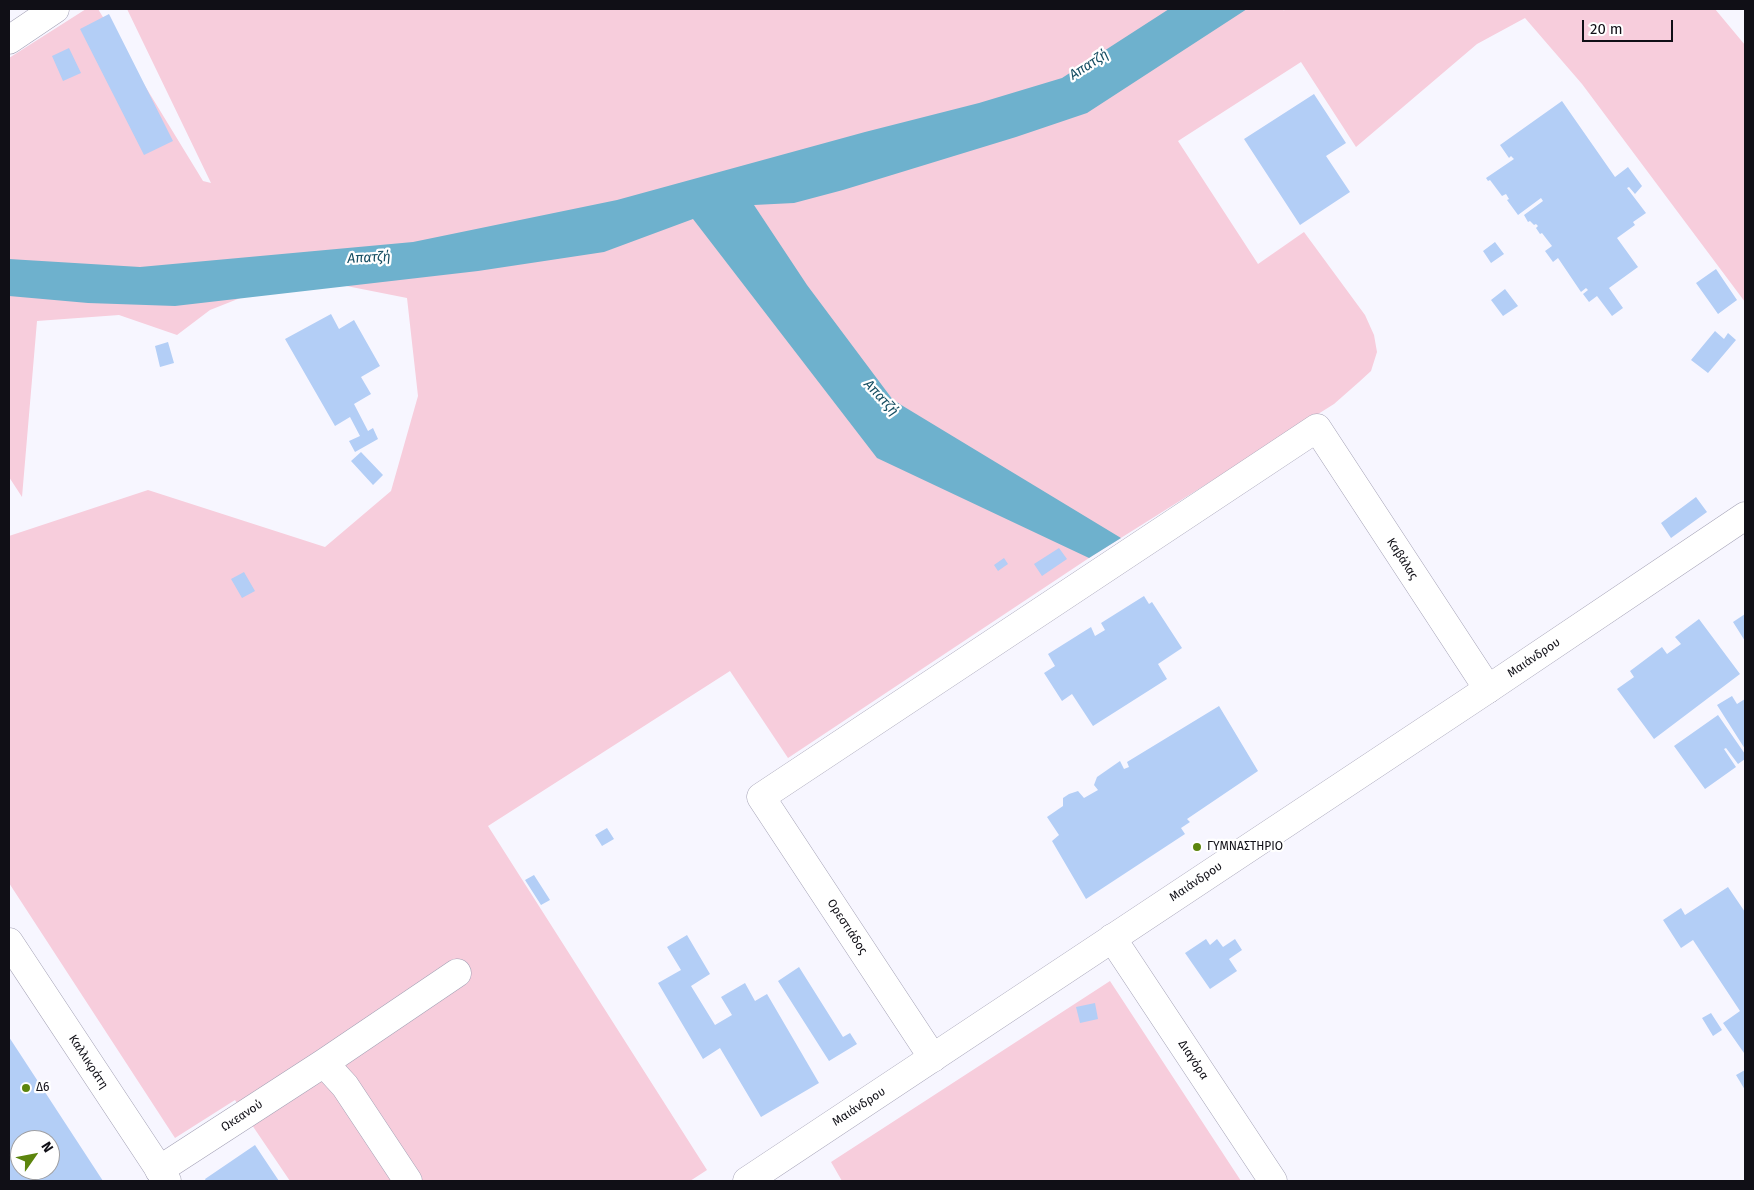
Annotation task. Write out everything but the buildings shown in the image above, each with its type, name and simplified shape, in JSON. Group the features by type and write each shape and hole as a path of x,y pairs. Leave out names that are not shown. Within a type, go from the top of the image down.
{"street":[{"path":"9,40 55,9"},
{"name":"Καβάλας","path":"761,797 1316,428 1488,689"},
{"name":"Μαιάνδρου","path":"747,1181 1745,516"},
{"name":"Ορεστιάδος","path":"761,797 932,1058"},
{"name":"Διαγόρα","path":"1112,938 1273,1181"},
{"name":"Καλλικράτη","path":"9,942 163,1175"},
{"name":"Ωκεανού","path":"163,1175 457,973"},
{"path":"324,1063 345,1086 408,1181"}],"shaded area":[{"path":"86,9 98,9 203,181 211,183 127,9 1285,9 1283,11 1286,9 1715,9 1745,45 1745,302 1582,84 1525,18 1477,44 1356,147 1301,62 1178,141 1258,264 1304,232 1365,315 1374,335 1377,352 1371,371 1334,404 1089,558 788,758 730,671 488,826 707,1170 690,1181 290,1181 235,1100 175,1138 9,883 9,536 148,490 325,547 391,491 418,396 407,298 296,276 210,310 177,335 119,315 37,321 22,497 9,477 9,58"},
{"path":"1110,981 1241,1181 842,1181 831,1162"}],"water":[{"name":"Απατζή","path":"1169,9 1247,9 1087,113 1016,137 843,190 794,203 754,205 807,285 893,400 1121,538 1089,558 877,458 693,219 604,252 478,271 175,306 88,303 9,296 9,259 140,267 413,242 617,200 979,103 1062,78"}],"place":[{"name":"ΓΥΜΝΑΣΤΗΡΙΟ","path":"1197,847"},
{"name":"Δ6","path":"26,1088"}]}
